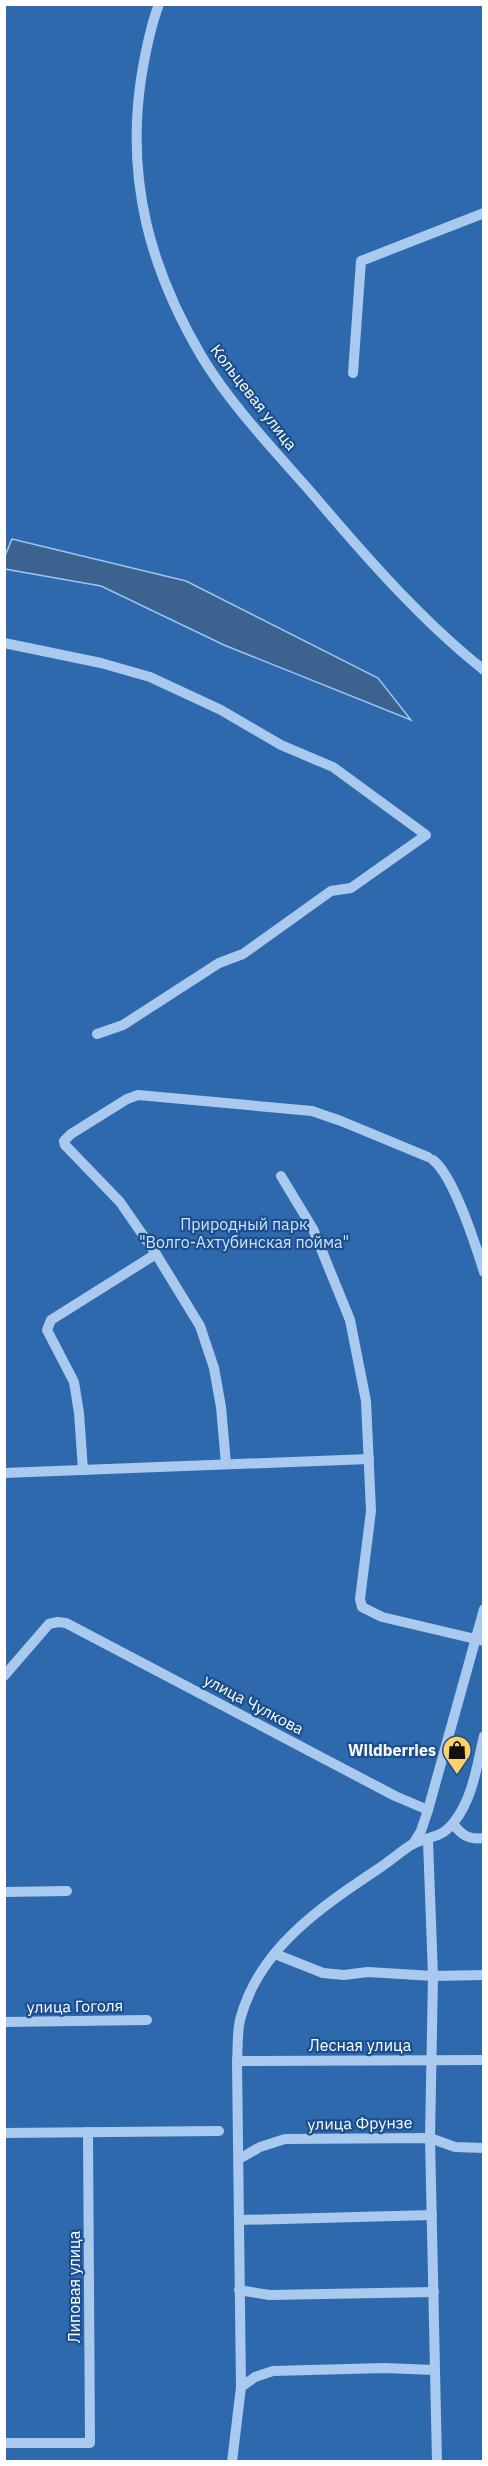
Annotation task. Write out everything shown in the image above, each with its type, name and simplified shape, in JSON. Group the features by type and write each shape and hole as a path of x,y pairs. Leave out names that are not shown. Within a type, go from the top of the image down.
{"street":[{"name":"Кольцевая улица","path":"159,4 144,58 136,116 136,162 140,200 153,253 171,301 203,358 246,416 331,516 427,619 483,670"},
{"path":"353,373 361,261 483,213"},
{"path":"4,643 101,663 150,677 221,710 281,745 333,767 426,835 351,888 331,891 243,954 219,963 123,1025 97,1034"},
{"path":"226,1464 221,1407 214,1368 200,1326 126,1210 65,1145 64,1141 71,1134 127,1099 138,1095 312,1111 430,1158 446,1175 478,1252 483,1272"},
{"path":"281,1176 313,1229 350,1320 366,1401 371,1511 360,1599 362,1607 382,1617 479,1640"},
{"path":"83,1470 79,1413 74,1382 47,1330 51,1320 156,1254"},
{"path":"4,1473 369,1459"},
{"path":"413,1844 421,1831 479,1640 483,1609"},
{"name":"улица Чулкова","path":"4,1676 49,1624 66,1623 395,1796 428,1809"},
{"path":"232,2462 241,2387 237,2061 240,2021 253,1986 275,1954 299,1926 331,1900 413,1844 441,1835 453,1824 469,1794 483,1736"},
{"path":"453,1824 470,1839 483,1838"},
{"path":"428,1840 433,1976 430,2138 437,2462"},
{"path":"4,1892 67,1891"},
{"path":"275,1954 323,1973 483,1975"},
{"name":"улица Гоголя","path":"4,2022 147,2020"},
{"name":"Лесная улица","path":"237,2061 483,2060"},
{"path":"4,2133 219,2131"},
{"name":"Липовая улица","path":"4,2443 90,2443 88,2132"},
{"name":"улица Фрунзе","path":"239,2159 260,2147 285,2139 430,2138 455,2147 483,2148"},
{"path":"240,2220 432,2215"},
{"path":"239,2290 269,2295 434,2292"},
{"path":"241,2387 255,2377 273,2371 384,2368 435,2370"}],"green space":[{"name":"Природный парк \"Волго-Ахтубинская пойма\"","path":"5,5 483,5 483,2461 5,2461"}],"shaded area":[{"path":"12,539 186,581 378,678 411,720 224,645 101,586 5,569 5,556"}],"place":[{"name":"Wildberries","path":"457,1776"}]}
